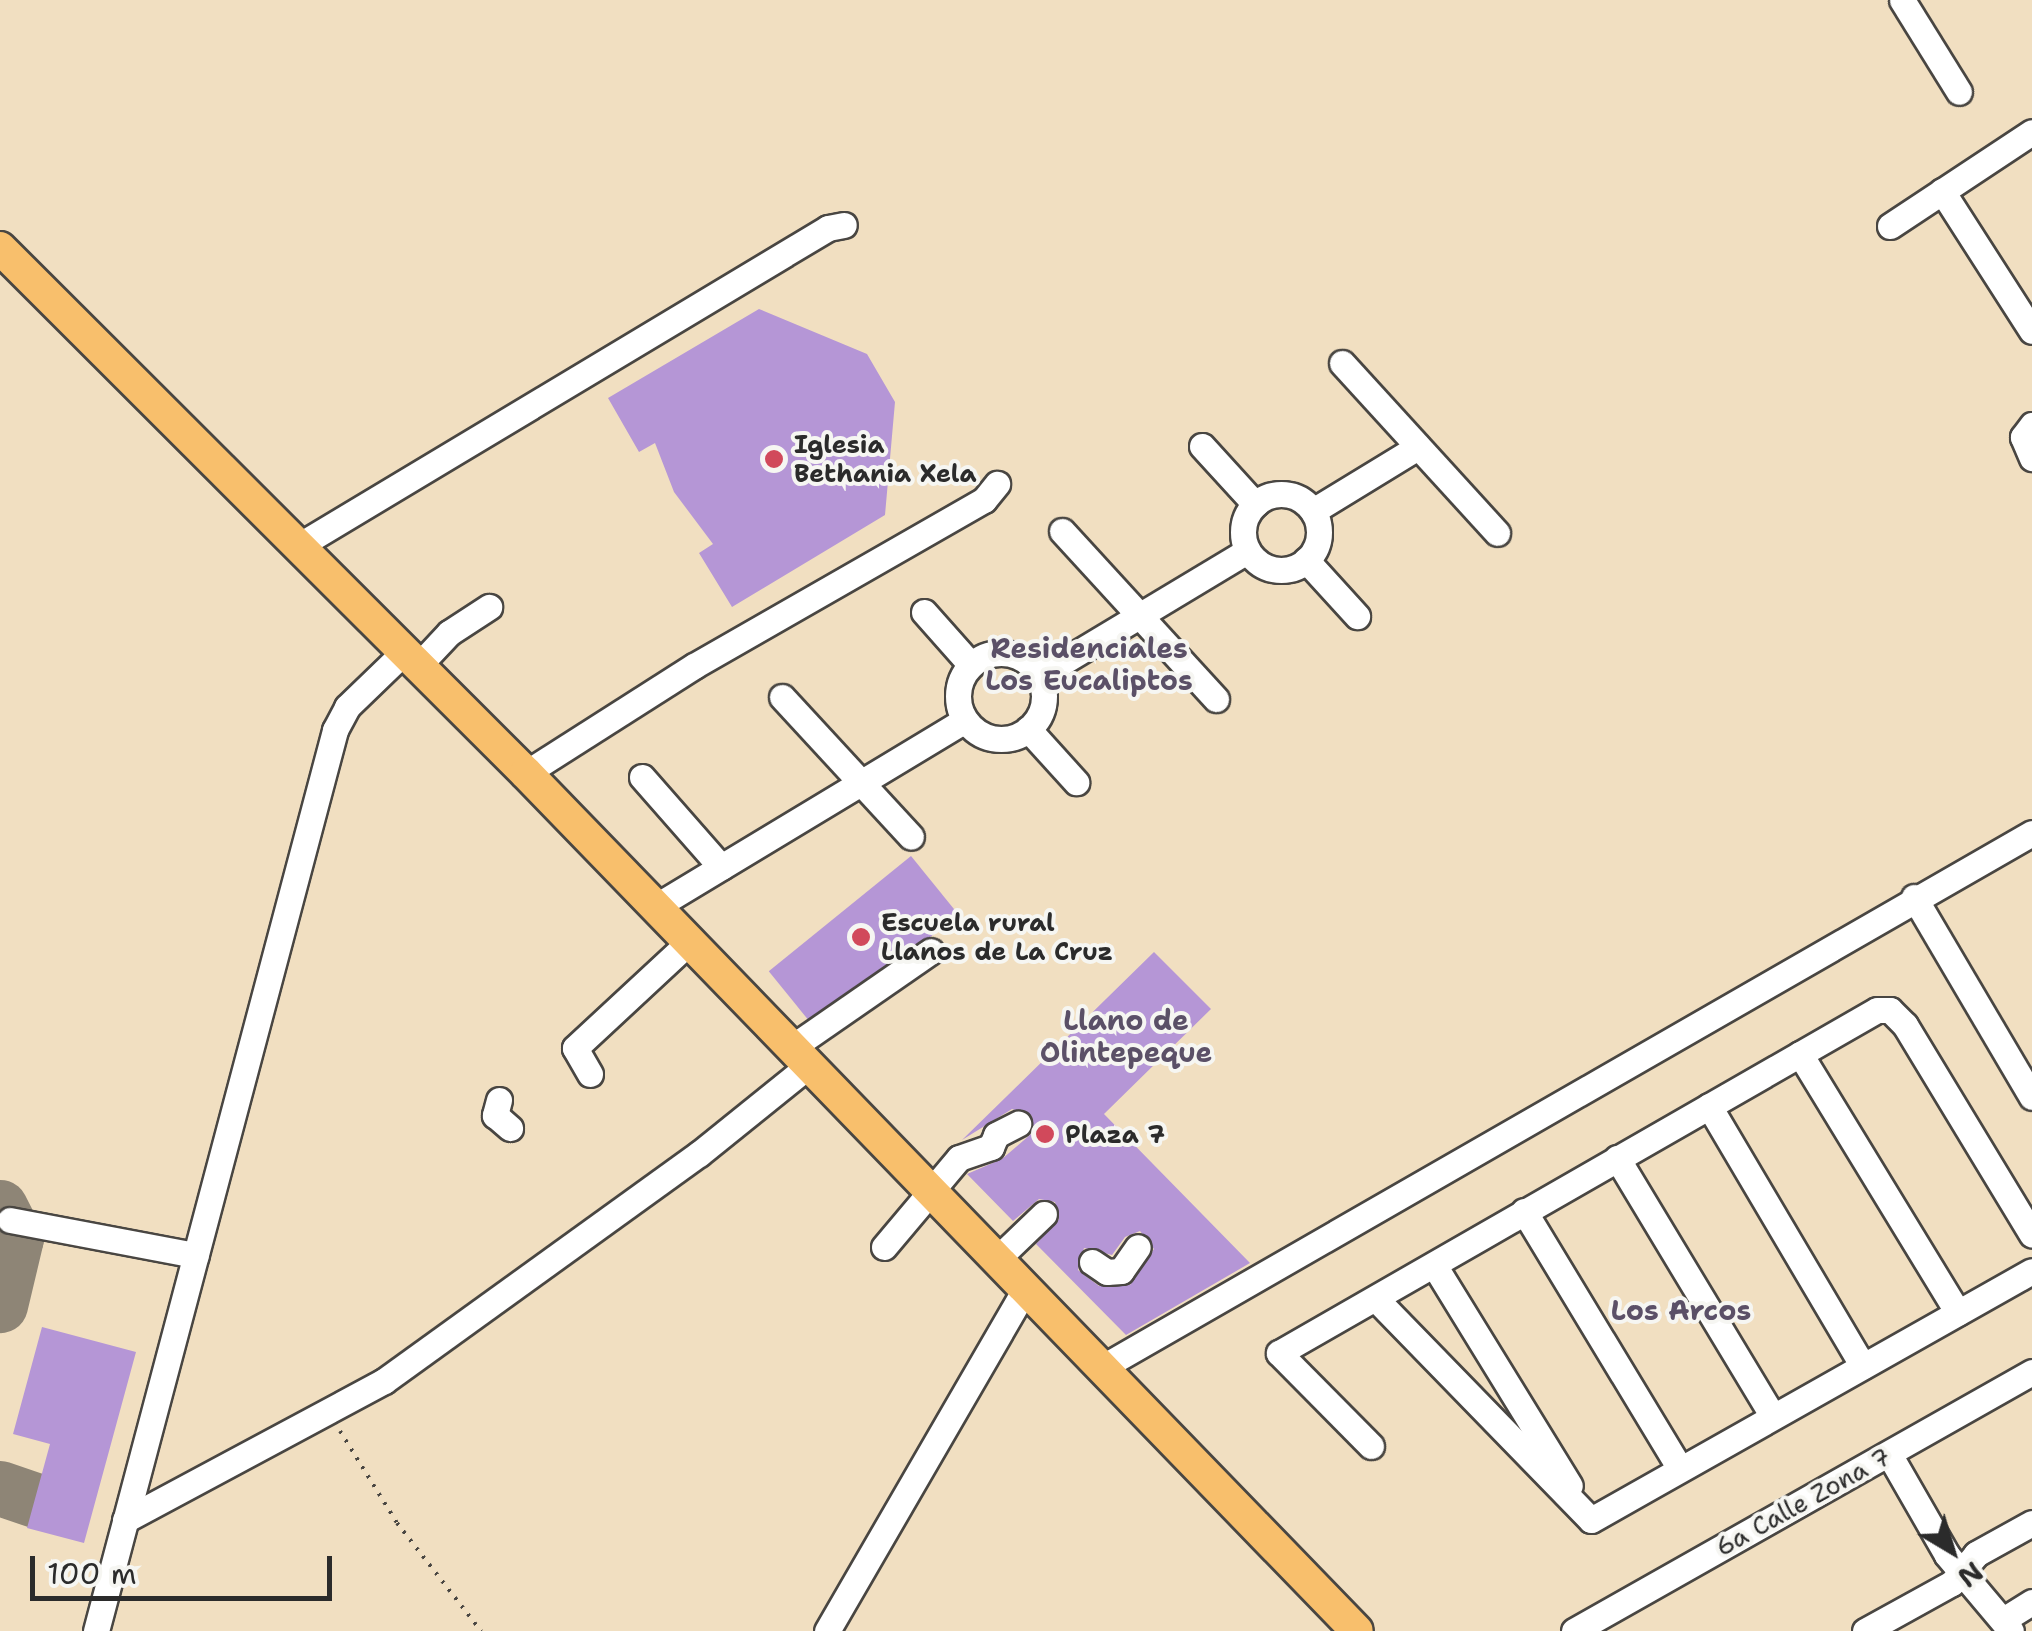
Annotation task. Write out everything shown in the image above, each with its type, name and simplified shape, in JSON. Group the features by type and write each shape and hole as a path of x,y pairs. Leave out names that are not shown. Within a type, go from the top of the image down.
{"main road":[{"path":"0,248 526,774 1357,1631"}],"street":[{"path":"1902,0 1958,92"},
{"path":"1890,226 2032,132"},
{"path":"1942,192 2028,317"},
{"path":"300,545 828,228 844,225"},
{"path":"1342,363 1497,533"},
{"path":"2032,426 2023,438 2032,458"},
{"path":"1202,446 1255,504"},
{"path":"1313,511 1418,447"},
{"path":"526,774 680,675 984,500 997,484"},
{"path":"1285,494 1313,511 1319,532 1306,560 1272,570 1247,551 1243,526 1255,504 1285,494"},
{"path":"1062,531 1216,700"},
{"path":"1039,676 1247,551"},
{"path":"1306,560 1356,616"},
{"path":"96,1631 336,730 346,707 489,607"},
{"path":"924,612 971,666"},
{"path":"1006,653 1039,676 1042,709 1028,729 1001,739 965,720 958,691 971,666 1006,653"},
{"path":"782,697 911,836"},
{"path":"655,907 965,720"},
{"path":"1028,729 1076,782"},
{"path":"642,777 722,867"},
{"path":"1101,1368 1914,897 2032,833"},
{"path":"1914,897 2032,1097"},
{"path":"590,1074 574,1048 689,942"},
{"path":"125,1520 329,1414 384,1381 666,1178 799,1057 931,951"},
{"path":"1371,1446 1278,1354 1869,1014 1896,1013 2032,1236"},
{"path":"1800,1054 1958,1312"},
{"path":"499,1100 494,1115 510,1128"},
{"path":"1708,1106 1863,1366"},
{"path":"884,1247 928,1189 969,1151 991,1147 1002,1129 1018,1124"},
{"path":"1617,1158 1773,1417"},
{"path":"1524,1211 1680,1469"},
{"path":"997,1260 1044,1214"},
{"path":"10,1220 196,1255"},
{"path":"1092,1262 1106,1272 1121,1272 1138,1247"},
{"path":"1434,1265 1591,1520"},
{"path":"1591,1520 2032,1271"},
{"path":"827,1631 1024,1289"},
{"path":"1376,1299 1591,1520"},
{"name":"6a Calle Zona 7","path":"1574,1631 2032,1372"},
{"path":"1889,1454 1958,1568 2007,1626 2032,1602"},
{"path":"1865,1631 1952,1583 1958,1568 2032,1523"}],"path":[{"path":"329,1414 397,1523 481,1631"}],"building":[{"name":"Iglesia Bethania Xela","path":"759,309 867,354 895,402 885,515 732,607 699,553 713,544 674,492 655,443 639,452 608,398"},
{"name":"Escuela rural Llanos de La Cruz","path":"911,856 958,914 816,1029 769,971"},
{"name":"Plaza 7","path":"1154,952 1211,1009 1104,1114 1250,1263 1126,1335 1036,1244 1059,1219 1055,1202 1039,1199 1013,1221 967,1174 1002,1159 1031,1134 1032,1116 1012,1109 962,1140","holes":["1140,1231 1154,1249 1130,1285 1099,1286 1078,1270 1084,1248 1112,1255 1125,1237"]},
{"path":"42,1327 136,1352 84,1543 27,1528 50,1444 13,1434"}],"taxiway":[{"path":"0,1207 16,1238 0,1305"},
{"path":"0,1488 35,1500"}],"place":[{"name":"Iglesia Bethania Xela","path":"774,459"},
{"name":"Escuela rural Llanos de La Cruz","path":"861,937"},
{"name":"Plaza 7","path":"1045,1134"}],"district":[{"name":"Residenciales Los Eucaliptos","path":"1089,664"},
{"name":"Llano de Olintepeque","path":"1126,1036"},
{"name":"Los Arcos","path":"1681,1310"}]}
